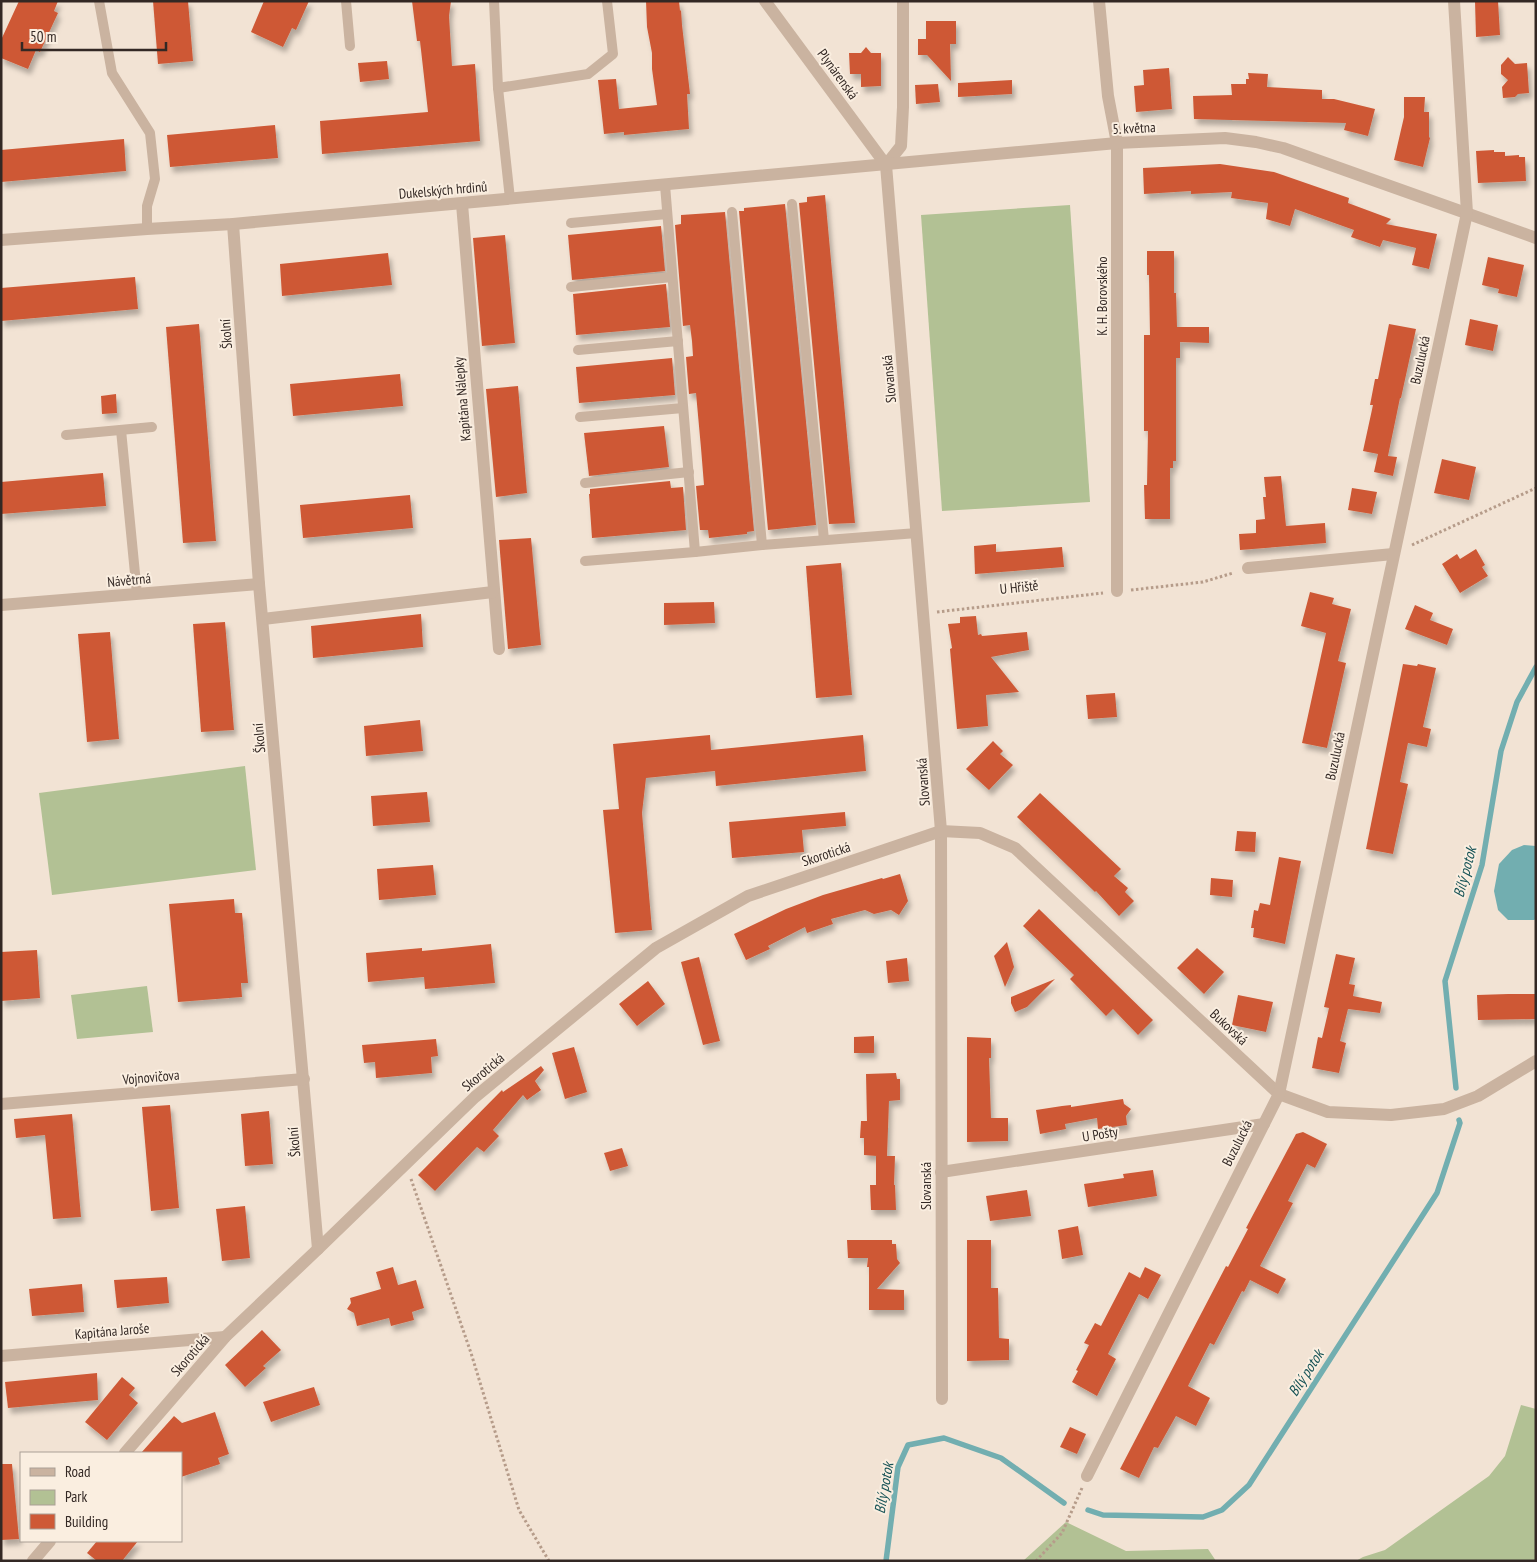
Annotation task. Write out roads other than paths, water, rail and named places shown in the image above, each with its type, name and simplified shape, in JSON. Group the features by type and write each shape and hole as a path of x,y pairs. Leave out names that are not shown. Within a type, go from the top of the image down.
{"street":[{"name":"Plynárenská","path":"765,1 886,165"},
{"path":"886,165 901,146 903,1"},
{"name":"K. H. Borovského","path":"1099,1 1108,96 1116,143 1117,591"},
{"name":"Buzulucká","path":"1087,1476 1279,1094 1467,213 1454,1"},
{"name":"5. května","path":"886,165 1116,143 1225,138 1283,148 1536,238"},
{"name":"Dukelských hrdinů","path":"1,240 233,224 886,165"},
{"name":"Slovanská","path":"886,165 942,831 942,1399"},
{"name":"Kapitána Nálepky","path":"462,204 498,649"},
{"name":"Školní","path":"233,224 259,584 318,1249"},
{"path":"1248,568 1393,554"},
{"name":"Návětrná","path":"1,605 259,584"},
{"path":"263,620 493,592"},
{"name":"Bukovská","path":"942,831 980,833 1014,848 1279,1094 1328,1112 1391,1115 1444,1109 1478,1096 1536,1061"},
{"name":"Skorotická","path":"126,1452 225,1337 475,1097 656,948 748,896 942,831"},
{"name":"Vojnovičova","path":"1,1104 304,1079"},
{"name":"U Pošty","path":"941,1172 1264,1124"},
{"name":"Kapitána Jaroše","path":"1,1356 225,1337"},
{"path":"33,1561 49,1542"}],"lane":[{"path":"99,1 112,73 150,133 155,179 147,206 147,229"},
{"path":"346,1 350,46"},
{"path":"494,1 498,88 510,199"},
{"path":"498,88 588,74 613,54 607,1"},
{"path":"665,185 695,552"},
{"path":"792,204 824,540"},
{"path":"732,212 762,545"},
{"path":"571,223 667,214"},
{"path":"571,287 672,277"},
{"path":"578,350 678,341"},
{"path":"580,418 683,408"},
{"path":"66,435 152,427"},
{"path":"121,430 136,594"},
{"path":"585,482 688,472"},
{"path":"585,562 762,545 917,533"}],"water":[{"path":"1524,845 1536,846 1536,919 1508,920 1498,910 1494,891 1499,864 1512,850"}],"waterway":[{"name":"Bílý potok","path":"1456,1088 1445,981 1482,865 1501,751 1517,702 1536,667"},
{"name":"Bílý potok","path":"1088,1510 1103,1515 1203,1517 1222,1510 1249,1485 1437,1193 1460,1123 1459,1120"},
{"name":"Bílý potok","path":"886,1561 898,1467 908,1445 944,1438 1001,1458 1064,1503"}]}
